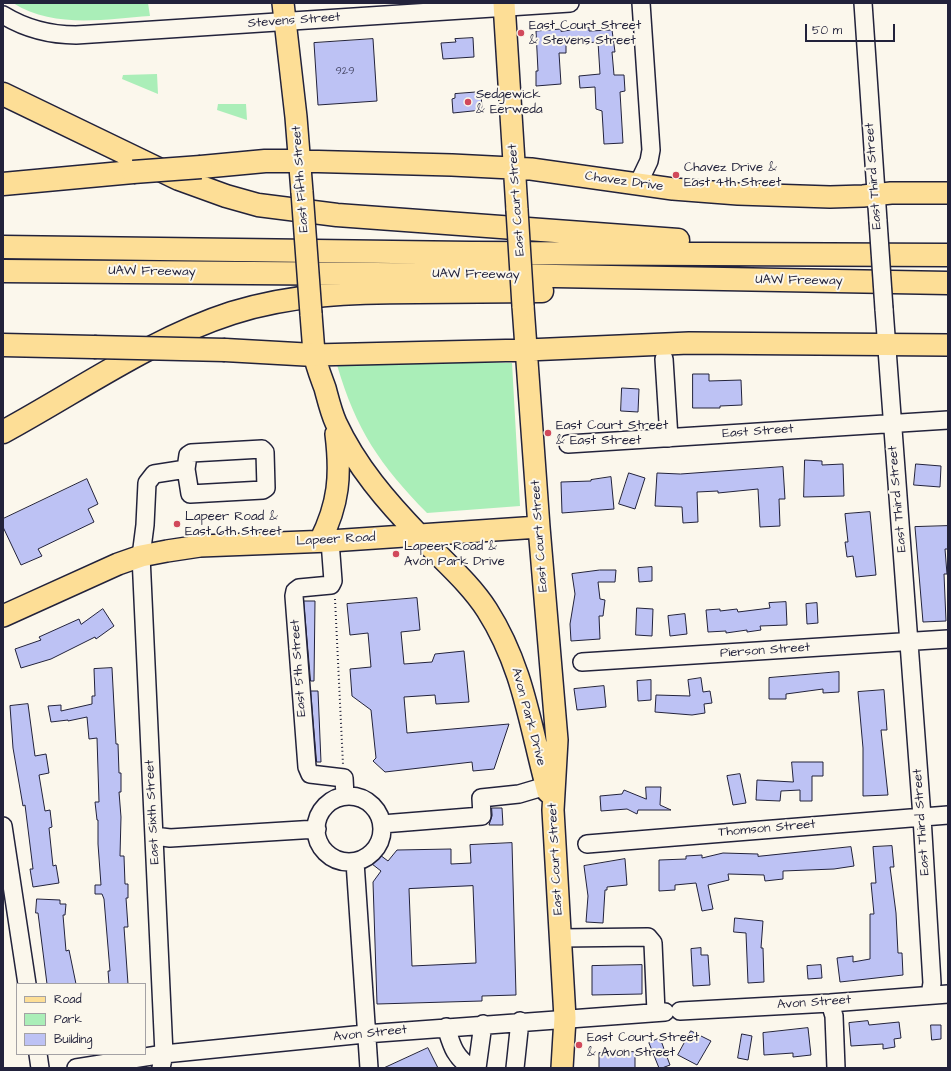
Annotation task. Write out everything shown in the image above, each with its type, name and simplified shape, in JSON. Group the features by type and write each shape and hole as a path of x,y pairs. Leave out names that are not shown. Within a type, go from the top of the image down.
{"highway":[{"path":"3,80 132,164"},
{"path":"3,94 132,164 247,202 278,209 337,215 852,254"},
{"path":"3,184 132,164 201,167 265,161 299,161"},
{"name":"UAW Freeway","path":"3,247 471,253 948,255"},
{"name":"UAW Freeway","path":"3,271 507,275 809,282 948,283"},
{"path":"3,432 108,372 180,334 205,323 255,306 305,297 357,292 613,290 809,282"},
{"path":"3,344 225,350 314,355"},
{"path":"3,422 108,372"}],"main road":[{"name":"East Court Street","path":"504,5 523,306 539,527 557,740 552,810 564,1018 562,1068"},
{"name":"East Fifth Street","path":"284,12 302,192 314,355"},
{"name":"Chavez Drive","path":"299,161 514,168 694,192 836,197 890,193 948,193"},
{"path":"325,541 337,490 339,460 335,421 314,355 527,350 689,343 948,345"},
{"name":"Avon Park Drive","path":"335,421 357,462 372,482 419,536 469,587 486,608 498,628 516,666 526,698 552,810"},
{"name":"Lapeer Road","path":"3,616 118,564 141,556 200,546 419,536 539,527"},
{"path":"531,724 556,722"}],"street":[{"name":"Stevens Street","path":"3,15 19,24 43,32 76,35 284,12 570,3"},
{"path":"638,184 649,161 650,150 641,3"},
{"name":"East Third Street","path":"863,3 886,345 922,817 932,983 930,995"},
{"path":"664,359 669,438"},
{"name":"East Street","path":"568,444 948,420"},
{"path":"262,449 265,452 266,488 263,490 192,494 188,492 186,469 188,455 190,453 262,449"},
{"name":"East Sixth Street","path":"163,1061 141,556 146,524 148,480 154,474 186,469"},
{"path":"325,541 331,585"},
{"name":"East 5th Street","path":"331,585 299,588 295,591 294,596 307,767 310,774 344,778"},
{"name":"Pierson Street","path":"582,662 948,639"},
{"path":"344,778 346,796"},
{"path":"382,824 482,816 482,798 519,794 546,786"},
{"path":"346,796 362,798 376,809 382,824 380,841 374,850 370,855 355,862 337,860 323,850 316,834 318,816 329,802 346,796"},
{"name":"Thomson Street","path":"587,844 948,815"},
{"path":"3,826 27,983"},
{"path":"154,836 170,838 317,828"},
{"path":"355,862 365,1034 369,1068"},
{"path":"560,938 648,937 653,943 667,1012"},
{"name":"Avon Street","path":"76,1068 163,1061 365,1034 446,1027 564,1018 830,1003 948,994"},
{"path":"830,1003 834,1016 836,1068"},
{"path":"514,1068 520,1021"},
{"path":"477,1068 483,1024"},
{"path":"446,1027 452,1047 459,1060 471,1068"},
{"path":"38,1055 40,1068"}],"path":[{"path":"331,585 334,597 344,778"}],"green space":[{"path":"13,3 148,3 150,16 98,20 62,19 29,11"},
{"path":"157,74 158,94 122,79 123,75"},
{"path":"218,104 246,104 247,120 217,110"},
{"path":"468,362 512,363 520,506 427,513 396,479 361,428 344,388 337,365"}],"building":[{"path":"589,28 589,31 612,30 615,52 612,52 614,75 624,75 625,91 620,92 623,143 604,144 602,111 596,109 595,87 580,88 579,76 600,74 598,42 566,44 566,53 559,53 561,84 536,86 536,71 538,71 536,31 561,29 561,31"},
{"path":"473,38 474,57 443,59 441,43 456,42 455,39"},
{"path":"373,39 377,101 318,105 314,43"},
{"name":"Sedgewick & Eerweda","path":"481,92 482,110 453,113 452,99 455,98 455,94"},
{"path":"693,374 709,374 709,381 741,380 742,405 720,406 720,408 693,408"},
{"path":"622,388 639,389 638,412 621,411"},
{"path":"805,460 822,461 822,465 843,464 844,496 804,497"},
{"path":"916,464 941,466 940,487 914,485"},
{"path":"783,467 785,499 779,499 780,526 760,527 758,489 718,493 718,491 697,492 698,522 683,523 682,507 655,506 657,473 680,474"},
{"path":"629,473 645,478 635,509 619,504"},
{"path":"611,477 614,509 562,513 561,482 591,481"},
{"path":"87,479 98,504 88,509 94,522 38,549 42,556 21,565 3,527 3,519"},
{"path":"870,512 876,575 856,577 853,556 847,557 845,542 848,542 845,514"},
{"path":"948,526 948,549 945,549 947,574 944,574 946,621 923,622 915,527"},
{"path":"652,567 652,581 639,582 638,568"},
{"path":"600,570 616,570 615,582 598,582 600,599 605,600 603,616 599,616 600,639 571,641 570,624 575,594 572,574"},
{"path":"417,598 420,630 401,632 404,664 432,662 435,654 464,651 469,702 436,704 435,695 404,697 407,733 509,724 494,769 473,771 472,762 385,772 373,761 376,758 371,710 352,696 350,669 371,667 368,633 350,635 347,604"},
{"path":"304,601 315,601 314,681 311,681"},
{"path":"786,602 787,625 760,626 761,630 747,632 747,630 726,633 726,631 708,632 706,610 720,609 720,611 737,609 738,612 770,608 769,603"},
{"path":"817,603 818,623 807,624 806,604"},
{"path":"637,608 653,609 652,636 636,635"},
{"path":"103,609 114,626 96,639 95,637 51,659 21,668 15,649 41,640 39,637 79,619 81,624"},
{"path":"685,614 687,634 670,636 668,616"},
{"path":"112,668 116,744 118,744 119,773 121,773 121,792 119,792 121,817 120,856 124,856 125,884 128,884 128,898 126,898 128,927 124,927 128,983 109,983 108,971 110,971 104,899 102,894 95,894 95,885 101,885 98,820 95,802 99,802 97,738 89,739 87,717 68,721 51,722 48,706 61,705 61,711 92,704 92,696 95,696 94,669"},
{"path":"839,672 839,692 823,693 823,689 786,694 786,699 769,699 769,678"},
{"path":"701,678 703,692 710,691 712,703 704,704 705,713 692,715 655,712 656,695 690,696 688,680"},
{"path":"651,680 651,700 638,701 637,681"},
{"path":"604,686 606,707 577,710 574,689"},
{"path":"884,690 887,730 881,730 888,795 863,796 863,748 858,692"},
{"path":"311,691 318,691 321,762 317,762"},
{"path":"28,704 35,756 46,754 49,773 39,775 45,811 50,810 52,827 49,828 53,866 56,865 59,883 33,887 30,869 33,869 25,805 23,806 13,748 10,706"},
{"path":"792,762 823,762 823,776 812,776 812,801 800,801 800,790 781,791 780,801 756,800 757,780 793,782"},
{"path":"740,774 746,803 733,805 727,776"},
{"path":"646,787 661,787 660,805 671,810 638,810 637,814 627,809 601,811 600,796 622,794 624,790 646,799"},
{"path":"492,808 502,808 503,825 489,825 492,816"},
{"path":"512,843 516,995 482,996 482,1001 377,1004 373,882 381,871 372,864 380,855 388,861 397,850 451,849 451,864 471,863 470,845","holes":["473,886 476,963 412,966 409,889"]},
{"path":"892,846 894,867 890,867 896,913 898,953 902,953 903,975 840,982 837,958 853,956 853,962 870,959 870,914 874,914 871,883 876,883 873,847"},
{"path":"851,847 854,866 834,869 783,871 783,879 765,881 764,875 728,874 729,880 708,885 713,909 702,911 696,883 675,885 675,890 659,891 659,860 686,859 686,856 702,855 702,858 723,853 758,854 758,856"},
{"path":"625,859 627,885 607,887 607,890 605,890 603,923 586,922 588,896 584,866"},
{"path":"37,899 60,900 60,904 66,904 65,915 63,915 66,951 69,950 76,983 47,983 38,913 36,913"},
{"path":"735,918 763,921 761,948 763,948 764,982 748,983 746,933 734,932"},
{"path":"701,948 701,955 708,955 710,985 693,986 691,949"},
{"path":"642,965 642,994 592,995 592,966"},
{"path":"821,965 822,978 808,979 807,966"},
{"path":"868,1021 869,1025 899,1022 901,1038 894,1039 895,1047 883,1049 883,1044 851,1046 849,1023"},
{"path":"931,1025 941,1025 941,1039 932,1040"},
{"path":"808,1028 811,1055 793,1057 793,1053 764,1055 763,1033"},
{"path":"691,1031 711,1041 697,1065 678,1055"},
{"path":"742,1034 752,1036 748,1060 738,1058"},
{"path":"660,1038 670,1065 662,1068 659,1068 649,1043"},
{"path":"428,1048 438,1068 384,1068"},
{"path":"635,1052 635,1068 599,1068 599,1053"}],"place":[{"name":"East Court Street & Stevens Street","path":"521,33"},
{"name":"Sedgewick & Eerweda","path":"468,102"},
{"name":"Chavez Drive & East 4th Street","path":"676,175"},
{"name":"East Court Street & East Street","path":"548,433"},
{"name":"Lapeer Road & East 6th Street","path":"177,524"},
{"name":"Lapeer Road & Avon Park Drive","path":"396,554"},
{"name":"East Court Street & Avon Street","path":"579,1045"}]}
